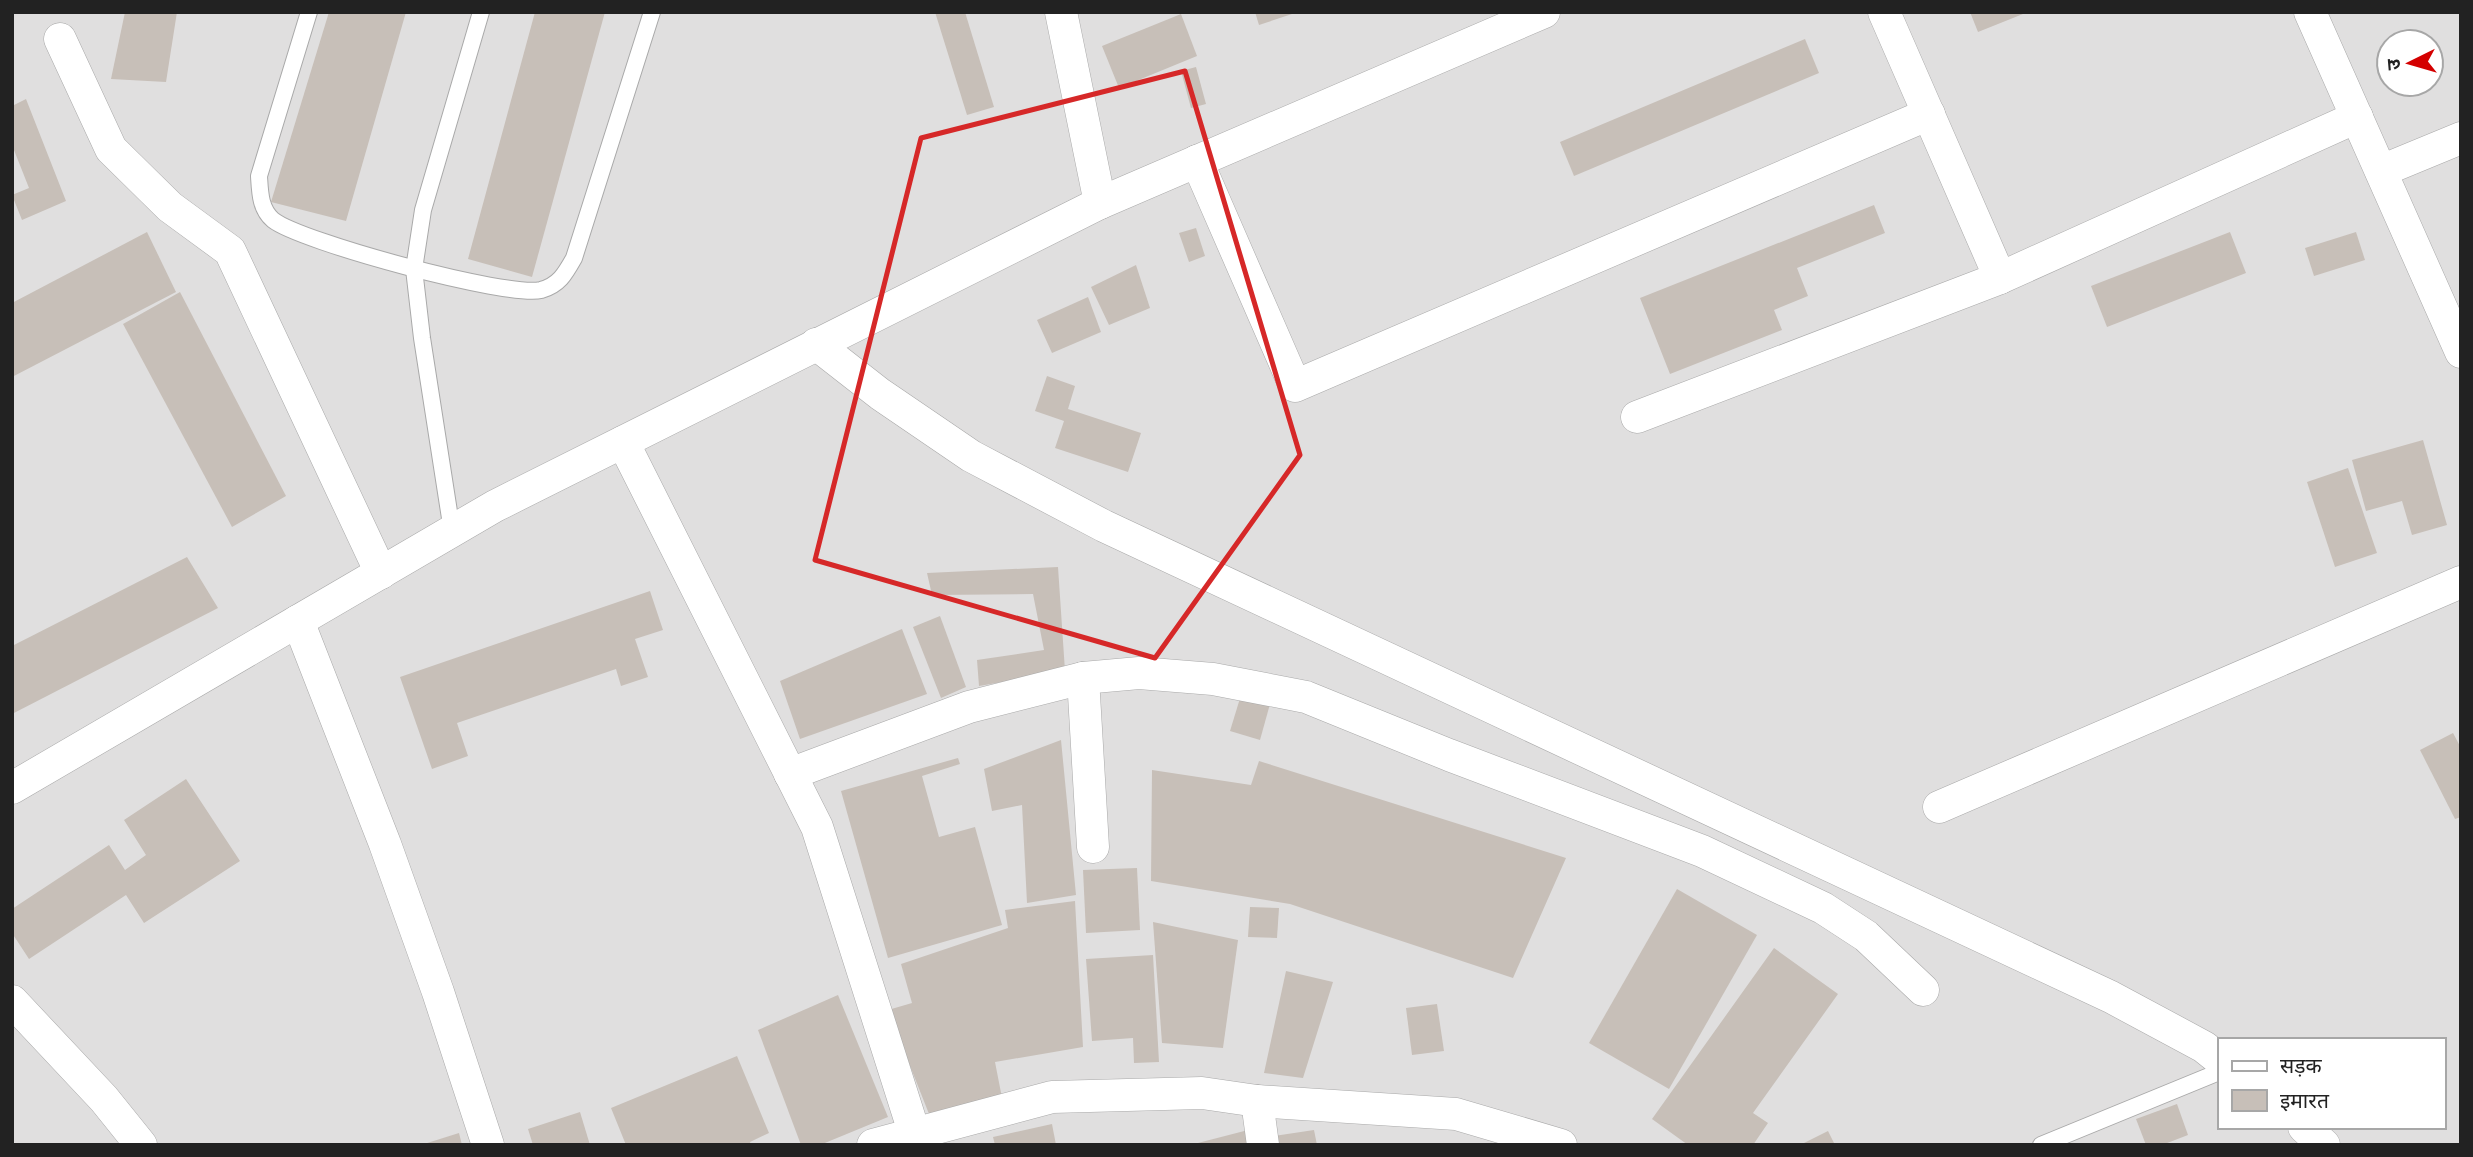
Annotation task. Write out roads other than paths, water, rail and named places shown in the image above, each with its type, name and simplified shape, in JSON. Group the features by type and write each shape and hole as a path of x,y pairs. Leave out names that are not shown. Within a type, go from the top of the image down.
{"street":[{"path":"1061,12 1100,203"},
{"path":"12,789 495,506 1100,203 1544,12"},
{"path":"1884,12 2000,278"},
{"path":"2310,12 2461,352"},
{"path":"60,39 111,149 170,207 230,251 381,573"},
{"path":"1197,161 1295,386 1928,114"},
{"path":"1637,417 2000,278 2357,117"},
{"path":"2381,171 2461,138"},
{"path":"816,344 880,394 971,456 1104,526 2111,997 2204,1047 2218,1058"},
{"path":"623,442 817,827 914,1132"},
{"path":"1940,807 2461,582"},
{"path":"298,621 385,844 438,992 488,1145"},
{"path":"790,774 969,707 1083,678 1139,673 1213,679 1306,697 1449,755 1702,851 1811,902 1866,936 1923,990"},
{"path":"1083,678 1093,847"},
{"path":"12,1001 104,1099 141,1145"},
{"path":"873,1145 1052,1097 1202,1093 1257,1101 1456,1114 1561,1145"},
{"path":"1257,1101 1264,1145"},
{"path":"2306,1129 2324,1145"}],"lane":[{"path":"309,12 259,176 261,203 271,218 289,230 414,269 516,290 539,290 559,283 574,258 652,12"},
{"path":"452,531 414,269 423,210 481,12"},
{"path":"2041,1145 2218,1072"}]}
